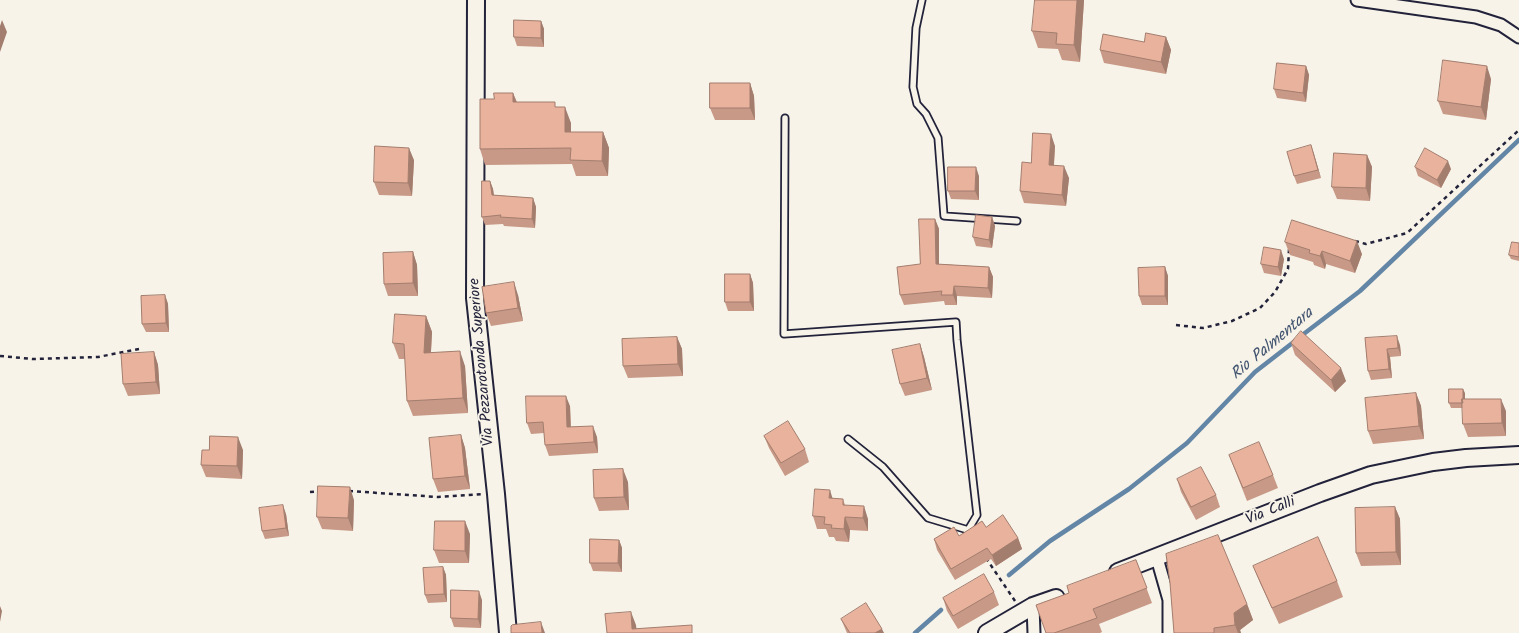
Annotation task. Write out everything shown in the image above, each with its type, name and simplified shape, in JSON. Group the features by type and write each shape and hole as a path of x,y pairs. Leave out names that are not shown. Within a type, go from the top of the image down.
{"street":[{"name":"Via Pezzarotonda Superiore","path":"476,0 475,298 496,494 508,633"},
{"path":"1357,0 1476,17 1501,24 1519,37"},
{"name":"Via Calli","path":"1100,580 1320,493 1371,475 1433,462 1518,452"},
{"path":"1157,558 1169,600 1169,633"},
{"path":"987,633 1028,609 1069,593"},
{"path":"1028,609 1034,633"}],"lane":[{"path":"922,0 916,28 913,87 917,104 926,114 938,138 944,216 1017,221"},
{"path":"785,118 784,334 956,322 976,515 968,530 928,518 883,467 848,438"}],"path":[{"path":"1348,240 1366,244 1407,233 1519,130"},
{"path":"1176,326 1204,328 1232,321 1260,308 1275,292 1288,269 1289,244"},
{"path":"0,356 33,359 98,357 139,349"},
{"path":"345,490 438,496 496,494"},
{"path":"310,492 327,491"},
{"path":"984,554 1028,609"}],"building":[{"path":"1035,0 1077,0 1074,45 1056,44 1057,33 1032,31"},
{"path":"514,20 541,21 541,38 514,37"},
{"path":"1146,33 1166,37 1161,62 1100,50 1103,34 1144,42"},
{"path":"1443,60 1487,66 1481,107 1438,101"},
{"path":"1277,63 1306,66 1303,93 1274,89"},
{"path":"710,83 750,83 750,108 710,108"},
{"path":"494,93 513,93 513,102 555,102 555,107 565,107 565,132 603,132 602,161 570,160 571,148 480,149 480,99 494,99"},
{"path":"1033,133 1051,134 1049,165 1064,166 1062,195 1020,191 1022,162 1031,163"},
{"path":"1311,145 1318,170 1294,176 1287,152"},
{"path":"375,146 409,148 408,183 374,182"},
{"path":"1425,148 1448,161 1437,180 1415,167"},
{"path":"1334,153 1367,155 1366,188 1332,187"},
{"path":"948,167 976,167 975,191 948,191"},
{"path":"482,181 490,181 492,195 533,198 532,219 500,217 501,215 482,217"},
{"path":"976,215 992,217 989,240 973,237"},
{"path":"919,219 935,219 936,264 989,267 988,288 954,286 953,295 941,295 942,291 900,295 897,267 920,264"},
{"path":"1292,220 1357,241 1350,261 1322,251 1320,256 1309,253 1310,250 1285,242"},
{"path":"1512,242 1519,243 1519,257 1509,255"},
{"path":"1264,247 1281,250 1278,267 1261,264"},
{"path":"413,252 413,283 384,284 383,253"},
{"path":"1165,267 1165,296 1139,296 1138,268"},
{"path":"725,274 750,274 750,302 725,302"},
{"path":"514,282 518,308 486,313 482,287"},
{"path":"165,295 166,323 142,324 141,296"},
{"path":"395,314 426,316 424,353 460,351 463,398 407,401 404,344 393,343"},
{"path":"1301,331 1341,368 1331,380 1291,343"},
{"path":"1397,336 1398,348 1387,349 1389,369 1368,371 1365,338"},
{"path":"677,337 678,364 623,366 622,339"},
{"path":"920,344 927,378 900,384 892,350"},
{"path":"154,352 156,382 123,384 121,354"},
{"path":"1449,389 1463,389 1463,403 1449,403"},
{"path":"1416,393 1419,426 1368,431 1365,398"},
{"path":"526,396 566,396 567,427 593,426 594,442 545,445 543,422 527,423"},
{"path":"1462,399 1501,399 1502,423 1463,424"},
{"path":"788,421 805,449 781,463 764,436"},
{"path":"461,435 465,476 433,479 429,438"},
{"path":"210,436 238,437 237,466 201,465 202,450 209,450"},
{"path":"1259,442 1273,475 1243,488 1229,455"},
{"path":"1201,467 1216,495 1191,507 1177,479"},
{"path":"623,469 624,497 594,498 593,470"},
{"path":"318,486 350,487 348,518 317,517"},
{"path":"815,489 830,490 829,498 843,499 843,505 864,506 863,518 845,517 844,529 831,528 832,525 824,524 825,517 813,516"},
{"path":"283,505 286,528 262,531 259,508"},
{"path":"1395,507 1396,552 1356,553 1355,508"},
{"path":"1003,515 1018,538 992,555 987,548 951,569 934,539 954,527 959,536 982,521 986,527"},
{"path":"435,521 465,521 465,551 434,550"},
{"path":"1218,535 1247,604 1234,613 1235,625 1214,628 1214,633 1174,633 1166,554"},
{"path":"1318,537 1337,581 1272,608 1253,566"},
{"path":"590,539 619,540 618,563 590,563"},
{"path":"1136,560 1147,588 1093,609 1097,618 1054,633 1046,633 1036,605 1069,593 1067,586"},
{"path":"443,567 444,594 425,595 423,568"},
{"path":"984,574 994,592 953,616 943,598"},
{"path":"451,590 479,591 478,619 451,618"},
{"path":"866,603 882,629 875,633 850,633 841,619"},
{"path":"631,612 632,629 692,625 692,633 607,633 605,614"},
{"path":"541,622 542,633 511,633 512,625"}],"waterway":[{"name":"Rio Palmentara","path":"1301,336 1360,291 1519,140"},
{"name":"Rio Palmentara","path":"1009,575 1050,541 1129,489 1187,443 1255,372 1295,341"},
{"name":"Rio Palmentara","path":"915,633 941,610"}]}
